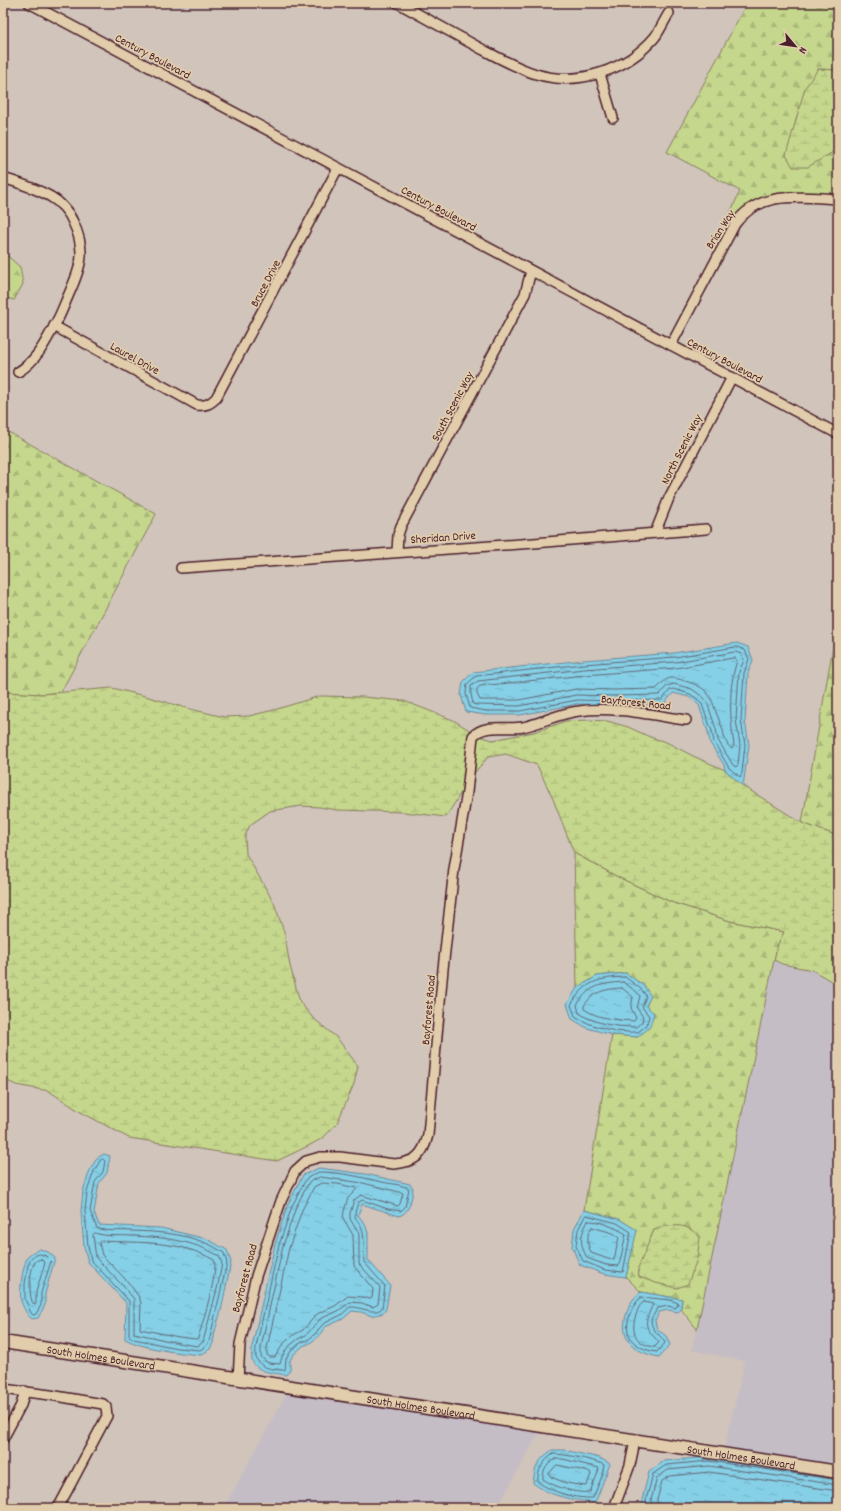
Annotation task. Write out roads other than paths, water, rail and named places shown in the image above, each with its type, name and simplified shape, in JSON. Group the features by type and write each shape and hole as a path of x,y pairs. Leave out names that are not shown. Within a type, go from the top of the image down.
{"main road":[{"name":"South Holmes Boulevard","path":"3,1342 838,1472"}],"street":[{"name":"Century Boulevard","path":"29,3 838,434"},
{"path":"398,3 507,62 536,74 565,80 600,74 625,62 641,50 655,36 669,13"},
{"path":"600,74 613,118"},
{"name":"Bruce Drive","path":"207,405 216,398 338,168"},
{"path":"3,178 33,188 52,197 66,210 76,228 81,251 79,270 63,309 40,352 33,361 18,372"},
{"name":"Brian Way","path":"671,345 735,224 747,210 769,199 782,197 838,199"},
{"name":"South Scenic Way","path":"397,552 398,535 401,526 525,294 531,271"},
{"name":"Laurel Drive","path":"54,326 197,405 207,405"},
{"name":"North Scenic Way","path":"655,533 669,498 732,377"},
{"name":"Sheridan Drive","path":"181,568 534,543 706,529"},
{"name":"Bayforest Road","path":"238,1379 240,1344 256,1276 280,1201 295,1171 306,1161 320,1157 340,1157 394,1164 403,1163 416,1158 426,1144 443,969 473,736 476,732 484,729 523,727 559,715 593,710 621,711 686,720"},
{"path":"3,1389 103,1404 108,1411 107,1416 58,1508"},
{"path":"3,1439 21,1405 25,1392"},
{"path":"614,1508 630,1465 635,1441"}],"water":[{"path":"737,643 748,647 753,660 748,673 745,721 749,745 743,786 725,770 724,765 710,743 699,705 689,697 673,693 664,704 577,704 520,715 486,715 466,712 461,695 463,682 473,672 584,660 674,653"},
{"path":"626,973 644,986 651,996 646,1006 654,1013 650,1027 638,1037 612,1035 587,1028 572,1019 567,1004 577,988 597,976"},
{"path":"104,1154 110,1156 107,1173 99,1183 94,1212 99,1225 161,1228 207,1239 227,1250 231,1262 221,1311 213,1343 210,1349 201,1355 152,1348 125,1339 126,1303 88,1262 84,1247 81,1211 83,1191 90,1170 97,1158"},
{"path":"319,1168 365,1174 410,1184 413,1188 410,1205 406,1212 399,1216 362,1204 358,1215 365,1224 368,1233 368,1260 390,1285 386,1309 383,1313 372,1316 361,1312 352,1311 343,1319 325,1327 318,1337 303,1346 294,1354 290,1360 290,1370 286,1375 266,1372 257,1368 254,1364 252,1360 252,1347 275,1244 288,1204 303,1175"},
{"path":"584,1210 619,1219 637,1230 626,1277 604,1274 580,1265 572,1247 574,1229"},
{"path":"40,1249 48,1252 55,1258 45,1294 45,1305 38,1318 32,1319 25,1311 21,1301 21,1284 23,1270 27,1259 30,1254"},
{"path":"641,1292 682,1299 681,1309 678,1312 668,1310 659,1312 655,1321 657,1329 666,1336 670,1345 659,1357 642,1352 635,1348 626,1337 625,1321 627,1312 632,1301"},
{"path":"552,1450 564,1450 600,1458 610,1464 595,1503 555,1495 533,1483 535,1472 540,1460"},
{"path":"709,1457 838,1477 838,1508 643,1508 642,1500 649,1472 664,1461"}]}
